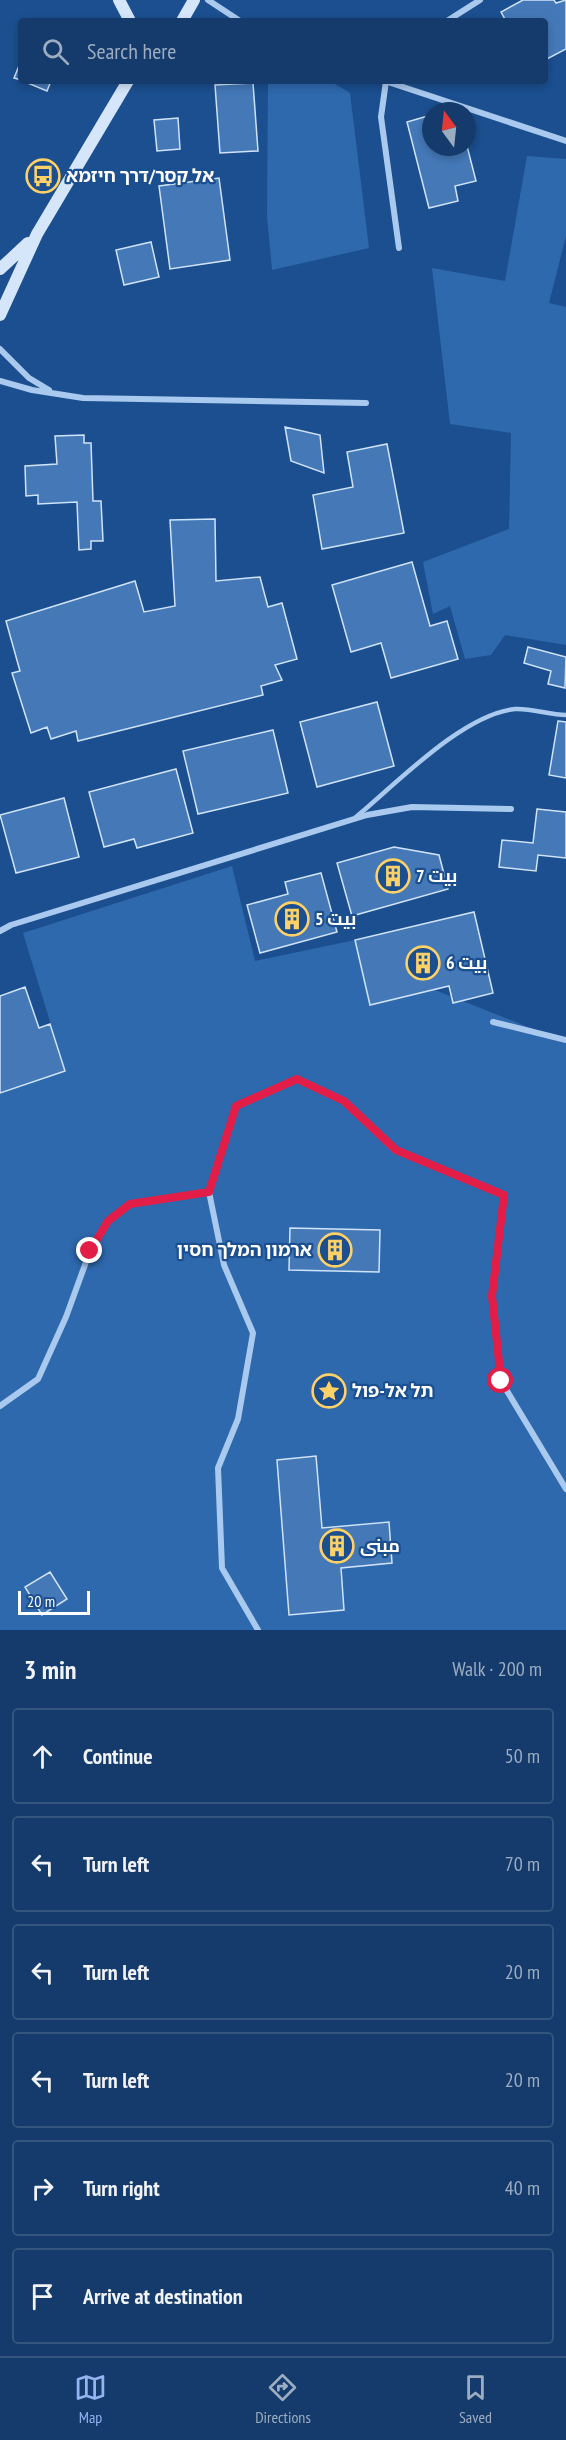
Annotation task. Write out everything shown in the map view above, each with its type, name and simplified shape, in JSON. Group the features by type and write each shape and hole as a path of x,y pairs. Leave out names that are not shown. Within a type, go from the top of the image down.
{"street":[{"path":"184,18 194,0"},
{"path":"208,0 235,18"},
{"path":"452,18 480,0"},
{"path":"108,110 115,84"},
{"path":"0,315 37,234 108,110 126,84"},
{"path":"386,84 381,117 399,248"},
{"path":"395,84 540,130 566,141"},
{"path":"0,269 37,234"},
{"path":"0,349 29,378 58,395"},
{"path":"0,381 58,395 82,398 366,403"},
{"path":"0,931 22,922 353,820 412,807 511,809"},
{"path":"493,1022 566,1040"},
{"path":"258,1630 222,1568 218,1468 238,1419 253,1334 224,1265 209,1192 236,1106 297,1079 344,1101 396,1150 504,1195 492,1296 501,1381 566,1489"},
{"path":"0,1406 38,1378 66,1317 90,1251 108,1221 130,1204 209,1192"}],"lane":[{"path":"353,820 451,737 484,717 516,709 566,715"}],"shaded area":[{"path":"268,84 335,84 350,93 369,248 272,270 267,216"},
{"path":"527,156 566,159 566,236 549,303 566,307 566,645 505,635 491,655 465,659 450,606 433,614 423,562 509,529 511,433 450,424 432,268 505,281"},
{"path":"232,866 255,961 355,940 370,1005 435,990 566,1042 566,1630 0,1630 0,1093 65,1071 23,933"}],"building":[{"path":"523,0 554,0 556,3 566,0 566,49 548,58 548,18 504,18 501,12"},
{"path":"30,84 50,84 47,91"},
{"path":"253,84 258,151 220,153 215,85"},
{"path":"178,118 180,149 157,151 154,120"},
{"path":"422,118 422,156 470,156 476,181 455,186 458,201 429,208 407,122"},
{"path":"219,178 230,260 170,269 159,186"},
{"path":"151,242 159,277 124,285 116,250"},
{"path":"285,427 320,435 324,473 291,461"},
{"path":"84,435 84,443 91,443 93,501 101,501 103,541 91,541 91,549 79,550 77,502 38,504 38,495 26,496 25,466 57,464 55,436"},
{"path":"387,444 404,533 322,549 313,495 353,487 347,452"},
{"path":"215,519 216,581 260,577 268,607 282,603 297,659 275,665 282,680 261,686 263,695 78,741 76,731 51,739 47,727 31,733 12,673 20,671 6,621 135,581 144,612 175,606 170,520"},
{"path":"412,562 430,626 447,621 458,659 391,678 381,643 351,652 332,585"},
{"path":"528,647 566,657 565,688 548,684 551,671 524,663"},
{"path":"377,702 394,766 317,787 300,722"},
{"path":"558,721 566,722 566,778 549,775"},
{"path":"558,721 566,722 566,778 549,775"},
{"path":"273,730 288,793 198,814 183,751"},
{"path":"176,769 193,833 137,848 134,839 104,847 89,792"},
{"path":"64,798 79,857 16,873 0,815"},
{"path":"537,809 566,812 566,858 538,855 536,871 499,867 502,840 533,843"},
{"path":"537,809 566,812 566,858 538,855 536,871 499,867 502,840 533,843"},
{"name":"بيت 7","path":"394,847 439,855 448,889 352,916 337,863"},
{"name":"بيت 5","path":"321,873 337,932 260,953 247,905 288,894 285,882"},
{"name":"بيت 5","path":"321,873 337,932 260,953 247,905 288,894 285,882"},
{"name":"بيت 6","path":"474,912 493,993 453,1003 449,986 370,1005 355,940"},
{"name":"بيت 6","path":"474,912 493,993 453,1003 449,986 370,1005 355,940"},
{"path":"25,987 39,1028 50,1024 65,1071 0,1093 0,996"},
{"path":"25,987 39,1028 50,1024 65,1071 0,1093 0,996"},
{"name":"ארמון המלך חסין","path":"290,1228 380,1230 379,1272 289,1270"},
{"name":"مبنى","path":"316,1456 322,1528 389,1522 392,1563 341,1568 344,1610 289,1615 277,1460"},
{"path":"50,1572 67,1599 42,1615 25,1587"}],"place":[{"name":"אל קסר/דרך חיזמא","path":"43,176"},
{"name":"بيت 7","path":"393,876"},
{"name":"بيت 5","path":"292,919"},
{"name":"بيت 6","path":"423,963"},
{"name":"ארמון המלך חסין","path":"335,1250"},
{"name":"תל אל-פול","path":"329,1391"},
{"name":"مبنى","path":"337,1546"}],"route":[{"path":"90,1251 108,1221 130,1204 209,1192 236,1106 297,1079 344,1101 396,1150 504,1195 492,1296 501,1381"}]}
